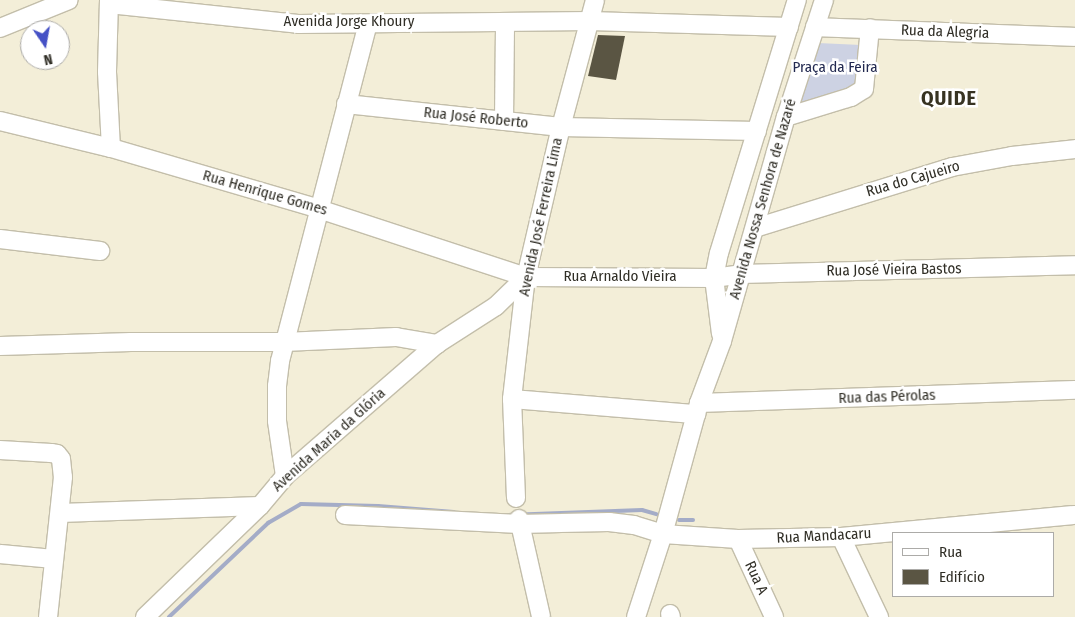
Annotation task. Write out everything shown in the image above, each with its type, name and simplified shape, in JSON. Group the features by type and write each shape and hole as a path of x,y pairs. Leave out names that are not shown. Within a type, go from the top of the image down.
{"street":[{"path":"0,28 69,0"},
{"name":"Avenida José Ferreira Lima","path":"516,498 512,399 526,277 561,127 595,0"},
{"name":"Avenida Nossa Senhora de Nazaré","path":"722,341 714,278 797,0"},
{"name":"Avenida Nossa Senhora de Nazaré","path":"636,617 663,534 698,409 722,341 786,117 824,0"},
{"path":"109,2 107,72 110,148"},
{"name":"Avenida Jorge Khoury","path":"109,2 298,24 590,21"},
{"path":"590,21 789,27"},
{"path":"504,120 505,22"},
{"path":"286,476 277,421 277,386 284,342 368,24"},
{"name":"Rua da Alegria","path":"815,27 1075,37"},
{"path":"786,117 851,97 864,89 870,28"},
{"name":"Rua José Roberto","path":"346,104 561,127 757,131"},
{"name":"Rua Henrique Gomes","path":"0,121 110,148 319,209 526,277"},
{"name":"Rua do Cajueiro","path":"755,228 952,167 1012,156 1075,149"},
{"path":"0,239 100,251"},
{"name":"Rua José Vieira Bastos","path":"714,278 741,274 1075,265"},
{"name":"Rua Arnaldo Vieira","path":"526,277 714,278"},
{"name":"Avenida Maria da Glória","path":"145,617 260,506 286,476 437,344 496,306 526,277"},
{"path":"0,346 131,342 284,342 396,337 437,344"},
{"name":"Rua das Pérolas","path":"512,399 698,409 1075,390"},
{"path":"0,450 57,454 63,466 60,513 53,559 48,617"},
{"path":"60,513 260,506"},
{"name":"Rua Mandacaru","path":"345,515 519,522 609,522 634,525 663,534 738,539 841,537 892,532"},
{"name":"Rua Mandacaru","path":"894,532 1075,515"},
{"path":"519,522 541,617"},
{"path":"841,537 879,617"},
{"name":"Rua A","path":"738,539 774,617"},
{"path":"0,554 53,559"}],"green space":[{"name":"Praça da Feira","path":"818,43 861,45 857,86 800,106"}],"building":[{"path":"598,35 625,36 616,80 588,76"}],"waterway":[{"path":"169,617 268,523 301,504 378,506 454,512"},
{"path":"506,515 642,510 656,514"},
{"path":"679,520 693,520"}],"district":[{"name":"QUIDE","path":"949,98"}]}
